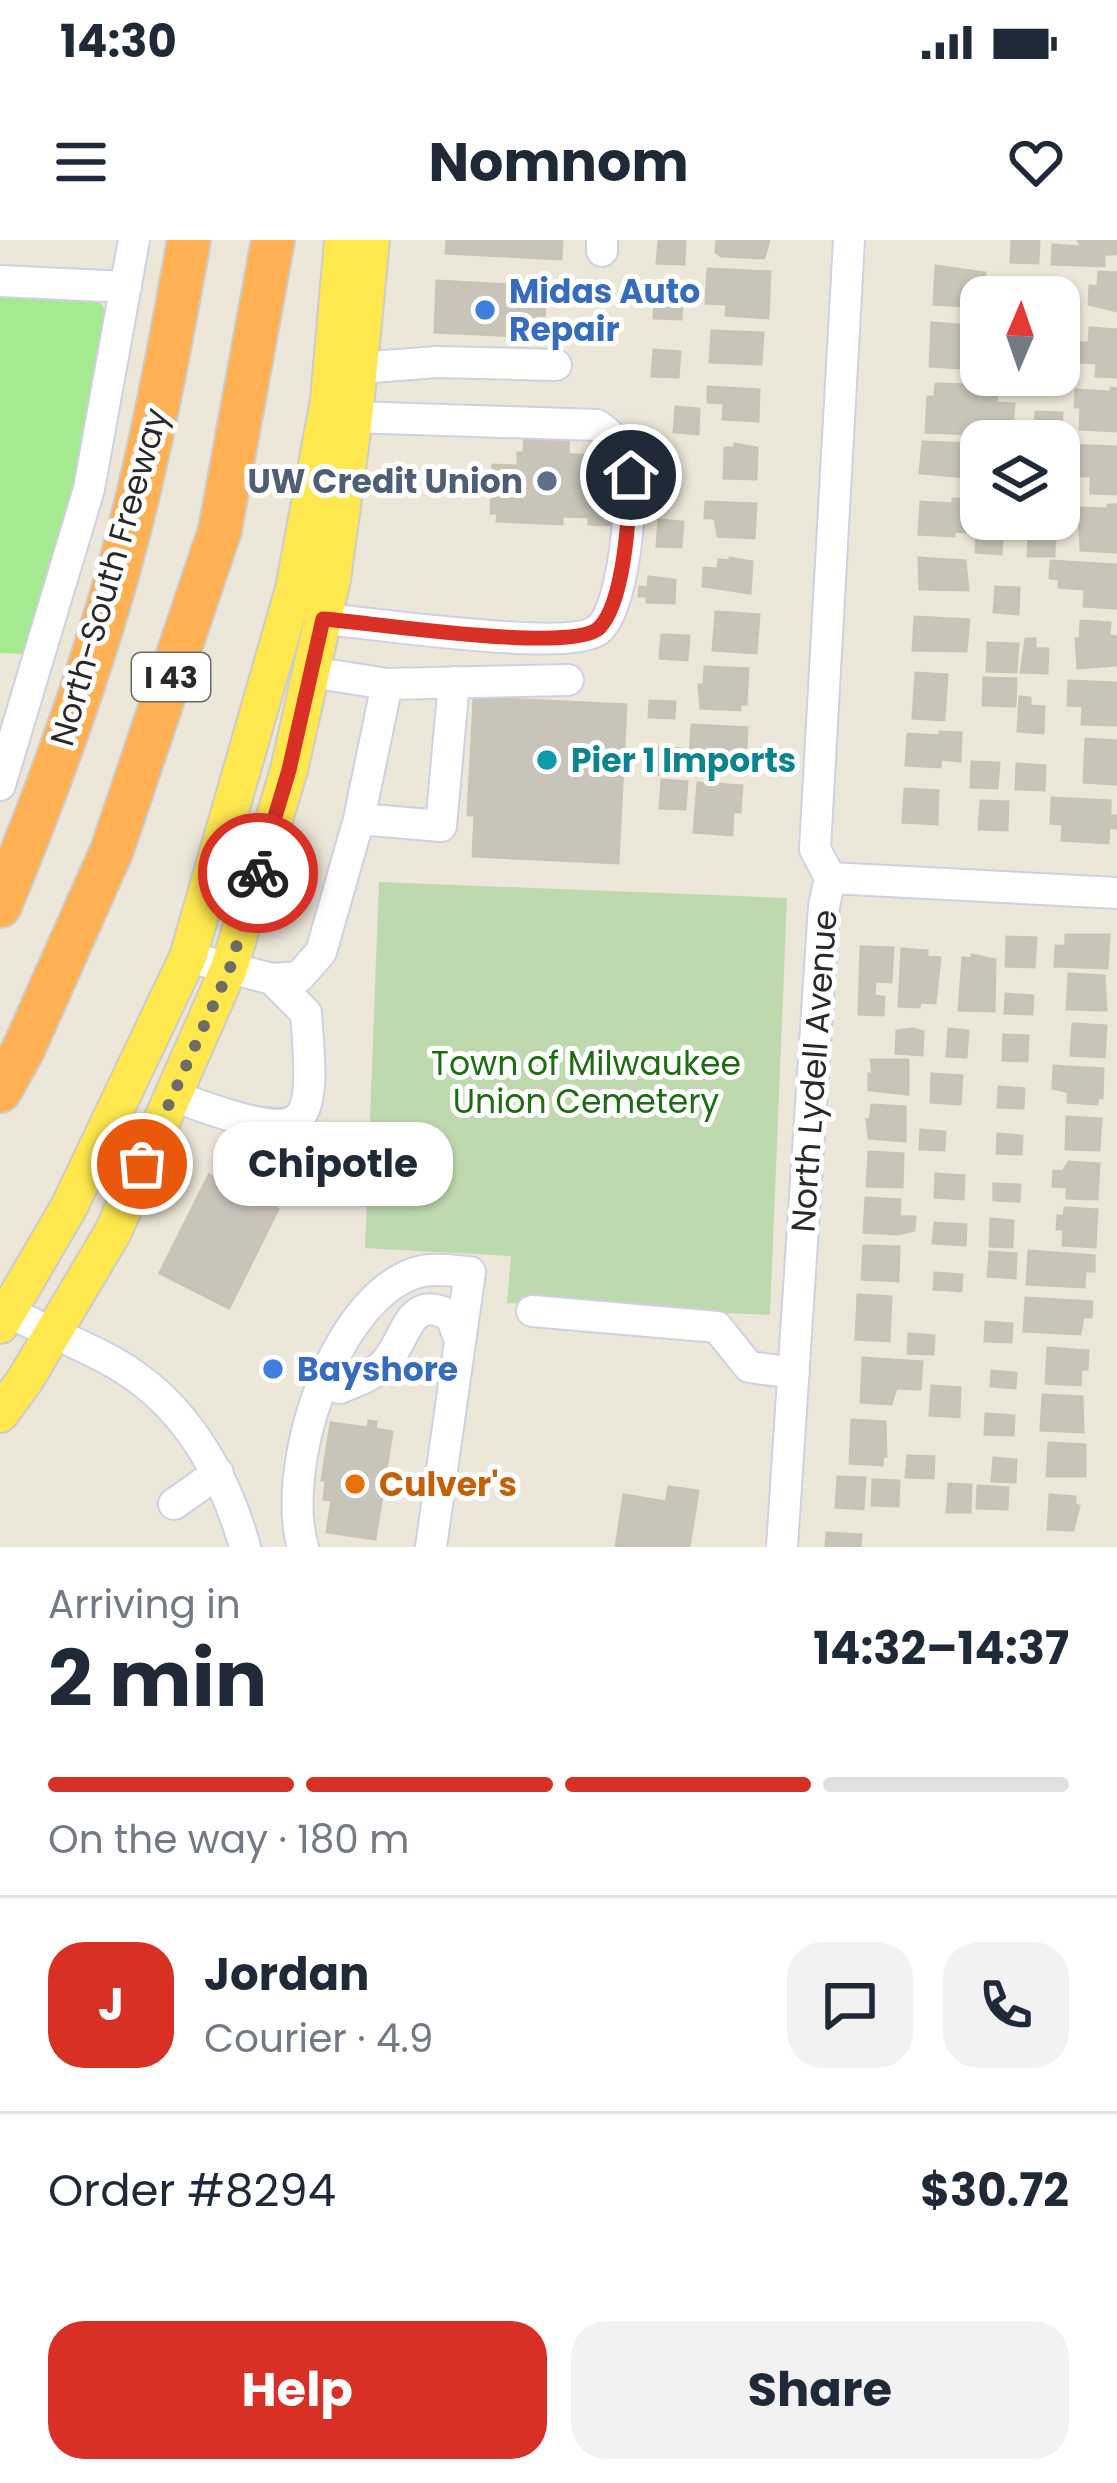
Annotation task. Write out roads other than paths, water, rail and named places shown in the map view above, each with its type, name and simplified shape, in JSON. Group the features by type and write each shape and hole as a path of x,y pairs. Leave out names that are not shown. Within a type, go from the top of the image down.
{"highway":[{"name":"North-South Freeway","path":"0,906 41,806 104,622 160,401 189,240"},
{"name":"I 43","path":"0,1091 112,850 213,551 273,240"}],"main road":[{"path":"5,1318 69,1208 188,957 293,589 328,400 343,240"},
{"path":"0,1414 112,1232 230,968 289,770 323,619 354,417 370,240"}],"street":[{"path":"0,785 89,489 134,240"},
{"name":"North Lydell Avenue","path":"782,1547 824,906 830,878 814,848 849,240"},
{"path":"0,281 126,287"},
{"path":"359,368 437,362 556,365"},
{"path":"323,619 446,633 575,638 596,632 609,616 626,541 629,458 617,440 597,425 354,417"},
{"path":"311,672 387,684 568,680"},
{"path":"358,818 441,826 454,682"},
{"path":"188,957 272,979 299,977 321,952 358,818 387,684"},
{"path":"830,878 1117,893"},
{"path":"173,1096 251,1122 292,1123 303,1114 309,1093 306,1012 272,979"},
{"path":"303,1547 296,1519 306,1428 316,1396 357,1320 404,1278 430,1271 470,1272 431,1547"},
{"path":"319,1547 316,1526 323,1431 340,1388 384,1365 420,1311 451,1316 462,1329"},
{"path":"532,1312 717,1327 749,1367 794,1373"},
{"path":"5,1318 136,1376 176,1413 218,1473 235,1509 245,1547"},
{"path":"174,1504 218,1473"}],"place":[{"name":"Midas Auto Repair","path":"485,310"},
{"name":"UW Credit Union","path":"547,481"},
{"name":"Pier 1 Imports","path":"547,760"},
{"name":"Chipotle","path":"142,1164"},
{"name":"Bayshore","path":"273,1369"},
{"name":"Culver's","path":"355,1484"}],"park label":[{"name":"Town of Milwaukee Union Cemetery","path":"586,1082"}]}
